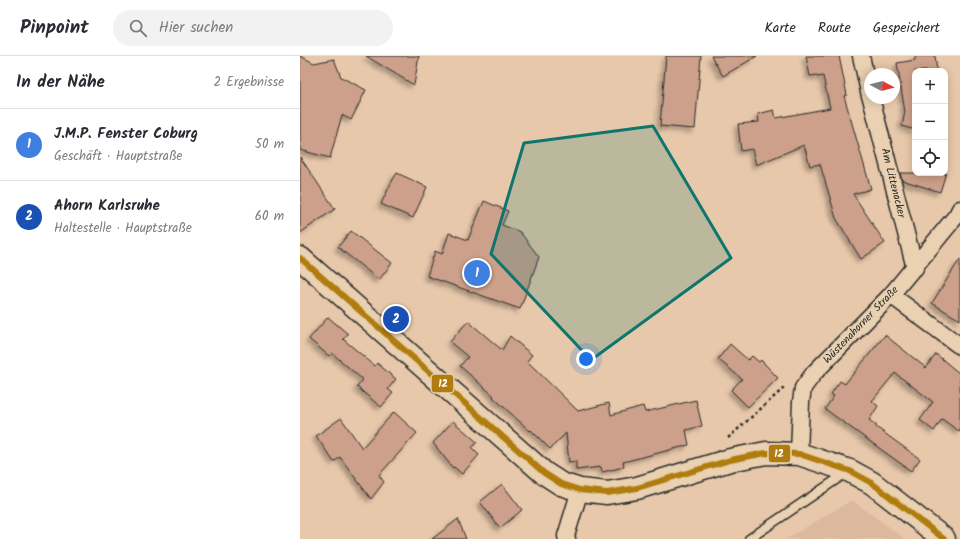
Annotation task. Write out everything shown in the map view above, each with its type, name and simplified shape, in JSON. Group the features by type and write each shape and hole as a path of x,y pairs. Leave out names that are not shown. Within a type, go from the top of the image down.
{"street":[{"name":"Am Littenacker","path":"861,56 864,70"},
{"name":"Am Littenacker","path":"872,104 914,268"},
{"name":"Wüstenahorner Straße","path":"799,454 803,388 814,373 891,295 957,215 960,209"},
{"path":"300,258 544,473 561,484 580,490 607,493 637,488 730,460 766,453 799,454 850,471 872,483 944,539"},
{"path":"891,295 960,346"},
{"path":"566,538 580,490"}],"lane":[{"path":"749,539 850,471"}],"path":[{"path":"725,440 785,388"}],"highlighted area":[{"path":"653,126 731,258 591,360 491,254 524,143"}],"shaded area":[{"path":"852,500 905,539 786,539"}],"building":[{"path":"300,56 314,63 334,59 341,77 366,90 351,120 342,115 330,158 300,150"},
{"path":"366,56 419,56 414,85"},
{"path":"666,56 701,56 695,129 660,126"},
{"path":"711,56 757,56 723,76"},
{"path":"806,56 839,56 847,95 844,96 871,189 853,194 885,243 861,259 836,218 820,164 810,166 804,145 756,165 752,149 741,151 738,124 759,122 758,114 774,110 776,118 830,108 823,76 810,76"},
{"path":"915,56 935,56 937,68 912,68 912,129 902,126 905,112 900,81 900,68 898,68 897,63 915,60"},
{"path":"300,157 335,209 300,233"},
{"path":"397,173 427,187 413,218 381,204"},
{"path":"900,173 912,173 912,176 945,176 940,192 902,180"},
{"path":"484,201 508,211 502,225 520,232 539,257 520,309 427,276 435,251 442,254 449,233 468,240"},
{"path":"351,231 392,263 379,280 338,247"},
{"path":"960,259 960,320 932,303"},
{"path":"328,317 348,334 343,339 375,366 377,363 396,379 388,389 393,393 381,407 357,387 363,380 332,353 329,356 309,339"},
{"path":"468,321 502,350 510,336 532,355 527,361 578,411 609,403 611,415 643,406 645,412 696,400 702,426 686,430 689,445 623,462 624,467 602,472 601,467 576,470 576,461 569,462 566,433 550,449 460,366 468,357 450,342"},
{"path":"885,335 926,368 936,354 960,374 960,432 942,419 934,431 920,420 933,402 895,373 872,401 878,406 869,420 876,425 876,427 920,459 911,471 825,409 834,396 831,394 840,381 845,384"},
{"path":"730,344 748,360 752,356 759,362 761,360 778,378 748,407 731,390 742,379 718,359"},
{"path":"394,412 417,433 379,475 384,482 371,499 340,457 334,462 316,436 341,418 362,448"},
{"path":"453,421 477,442 472,448 479,455 462,474 454,467 453,468 433,443"},
{"path":"502,484 522,510 500,528 480,502"},
{"path":"458,519 466,539 432,539"}],"transit line":[{"name":"12","path":"300,258 544,473 561,484 580,490 607,493 637,488 730,460 766,453 799,454 850,471 872,483 944,539"}],"place":[{"name":"J.M.P. Fenster Coburg","path":"477,273"},
{"name":"Ahorn Karlsruhe","path":"396,319"}]}
